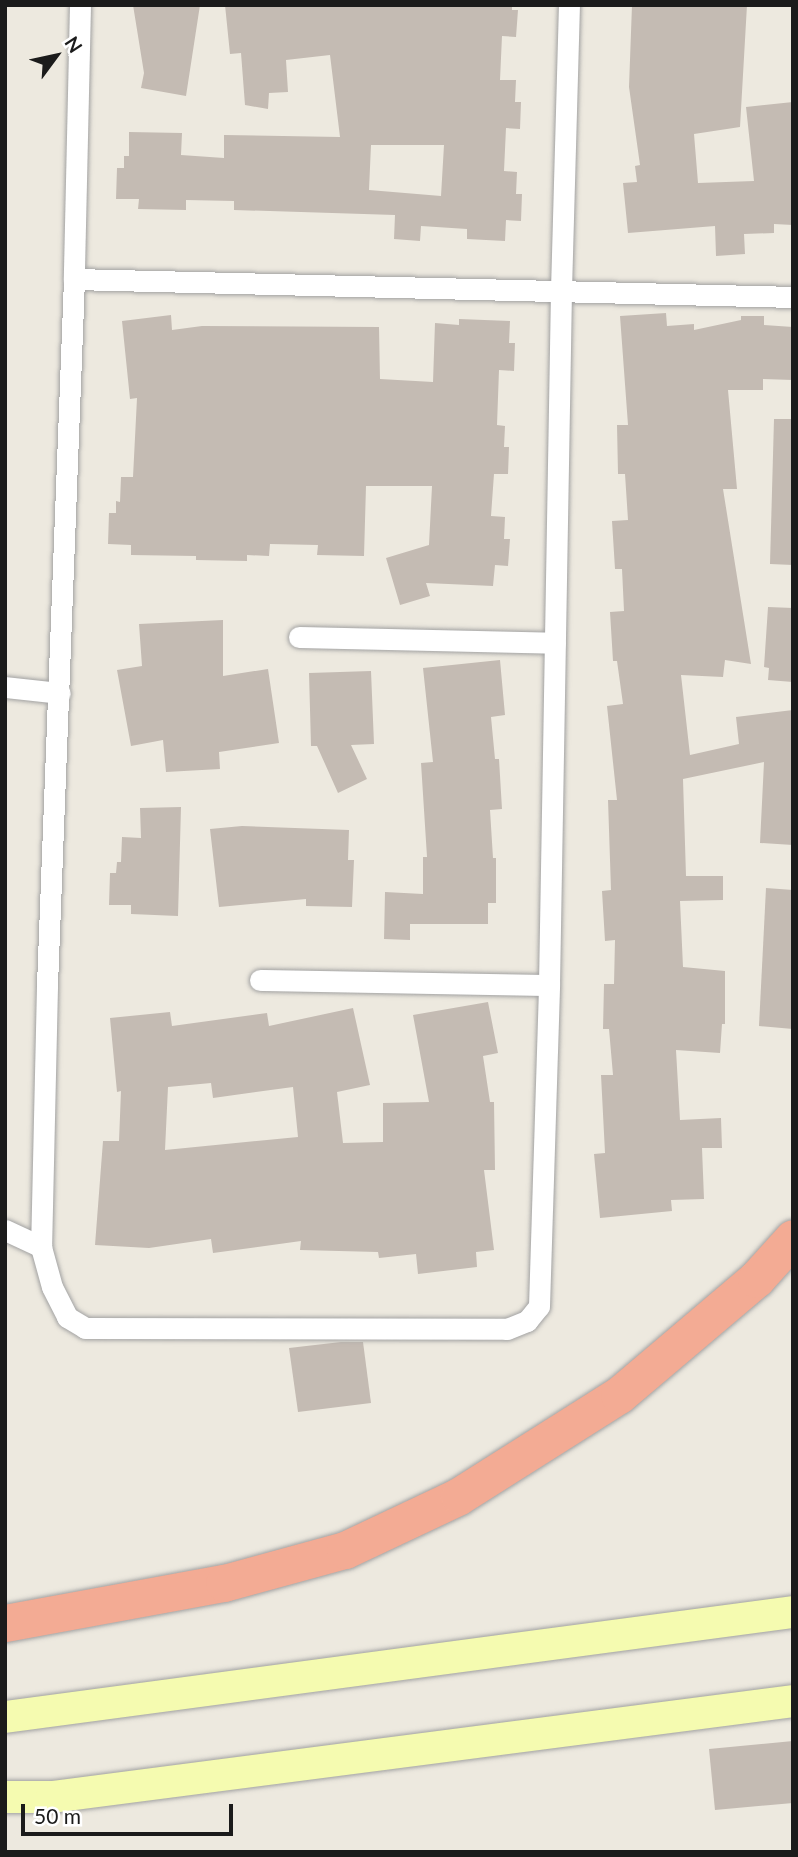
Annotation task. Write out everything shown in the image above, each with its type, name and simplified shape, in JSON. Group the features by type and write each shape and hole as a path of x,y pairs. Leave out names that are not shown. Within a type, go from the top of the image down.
{"highway":[{"path":"5,1623 224,1583 345,1550 459,1496 619,1395 756,1279 793,1238"}],"main road":[{"path":"5,1717 793,1612"},
{"path":"5,1797 52,1797 793,1701"}],"street":[{"path":"80,5 74,279 47,986 41,1247 52,1287 67,1317 85,1328 507,1329 527,1321 539,1306 549,985 561,290 569,5"},
{"path":"74,279 793,297"},
{"path":"299,637 555,643"},
{"path":"5,687 60,692"},
{"path":"260,980 549,985"},
{"path":"5,1230 41,1247"}],"building":[{"path":"133,5 200,5 186,96 141,88 144,73"},
{"path":"225,5 512,5 512,10 518,10 516,37 502,36 500,80 516,80 515,102 521,102 520,129 506,128 504,171 517,172 516,194 522,194 521,221 506,220 505,241 467,239 467,229 421,226 420,241 394,239 395,215 234,210 234,201 186,200 186,210 138,209 139,199 116,199 117,168 124,168 124,156 129,156 129,132 182,133 181,155 224,158 224,135 340,137 330,55 286,60 288,92 269,93 268,109 245,105 241,53 230,54","holes":["371,145 444,145 441,196 369,190"]},
{"path":"632,5 747,5 740,127 694,134 698,183 754,181 746,107 793,102 793,225 774,224 774,233 744,234 745,254 716,256 715,226 628,233 623,183 637,182 635,166 640,165 629,87"},
{"path":"666,313 667,326 694,324 694,330 741,320 741,316 764,316 764,325 793,327 793,380 763,379 763,390 728,390 737,489 723,489 751,664 725,660 723,677 681,675 690,755 739,744 736,717 793,710 793,845 760,843 764,762 683,779 686,876 723,876 723,900 680,901 683,967 725,971 725,1024 722,1024 720,1053 676,1050 680,1120 721,1118 722,1148 702,1148 704,1199 671,1200 672,1211 600,1218 594,1154 605,1153 601,1075 613,1075 609,1029 603,1029 604,984 614,984 615,940 605,941 602,891 611,890 608,800 617,800 607,706 623,704 617,661 613,661 610,612 624,611 622,569 615,569 612,521 628,520 625,474 618,474 617,425 628,425 620,316"},
{"path":"171,315 172,330 202,326 379,327 380,379 433,382 435,323 459,325 459,319 510,321 509,343 515,343 514,371 499,370 497,425 505,426 504,447 509,447 508,474 494,474 491,516 505,517 504,539 510,539 508,566 495,565 493,586 426,583 430,596 400,605 386,558 429,545 432,486 366,486 364,556 317,555 318,545 270,544 269,556 247,555 247,561 196,560 196,556 131,555 131,545 108,544 109,513 116,513 116,501 120,502 121,477 133,477 137,398 130,399 122,321"},
{"path":"774,419 793,419 793,565 770,564"},
{"path":"768,607 793,608 793,682 768,680 769,668 764,667"},
{"path":"223,620 223,676 268,669 279,743 219,752 220,769 166,772 163,740 131,746 117,670 142,666 139,624"},
{"path":"500,660 505,715 491,717 495,759 499,759 502,809 490,810 493,858 496,858 496,903 488,903 488,924 410,924 410,940 384,939 385,892 423,894 423,857 427,857 421,763 433,762 423,668"},
{"path":"371,671 374,744 351,745 367,779 338,793 317,746 311,746 309,673"},
{"path":"181,807 178,916 131,914 131,905 109,905 110,873 116,873 117,862 121,862 122,837 141,838 140,808"},
{"path":"242,826 349,830 348,860 354,860 352,907 306,906 306,899 219,907 210,829"},
{"path":"766,888 793,890 793,1029 759,1026"},
{"path":"488,1002 498,1053 483,1056 490,1102 494,1102 495,1170 484,1170 494,1250 476,1252 477,1267 418,1274 416,1254 379,1258 378,1252 300,1250 301,1241 213,1253 211,1239 149,1248 95,1245 103,1141 119,1141 121,1091 117,1092 110,1018 170,1012 172,1026 267,1013 269,1026 353,1008 370,1085 337,1092 343,1143 383,1142 383,1103 429,1102 413,1015","holes":["211,1083 213,1098 293,1087 298,1137 165,1150 168,1087"]},
{"path":"363,1342 371,1403 298,1412 289,1348"},
{"path":"793,1741 793,1803 715,1810 709,1749"}]}
